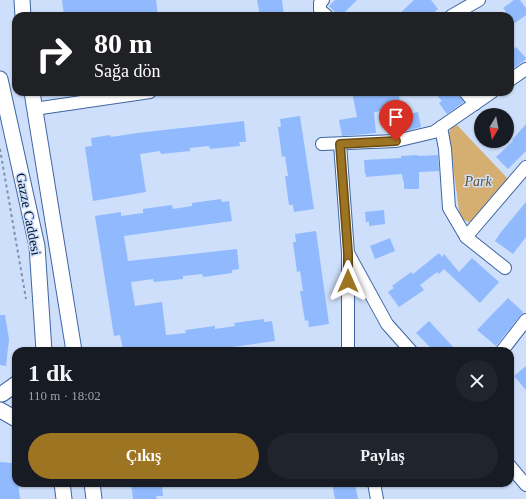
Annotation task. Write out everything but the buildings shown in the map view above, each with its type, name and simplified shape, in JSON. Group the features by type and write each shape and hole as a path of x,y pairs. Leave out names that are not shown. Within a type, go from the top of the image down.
{"main road":[{"path":"22,0 24,12"},
{"name":"Gazze Caddesi","path":"0,79 37,246 41,347"},
{"name":"Gazze Caddesi","path":"32,96 73,347"},
{"path":"12,389 4,400 12,413"},
{"path":"62,487 64,499"},
{"path":"92,487 94,499"}],"street":[{"path":"322,12 320,10 320,3 323,0"},
{"path":"458,12 479,0"},
{"path":"514,77 526,69"},
{"path":"34,109 123,96"},
{"path":"469,96 475,104"},
{"path":"322,144 396,141 434,132 486,96"},
{"path":"441,127 445,149 449,208 466,238 504,268"},
{"path":"340,144 348,253 348,347"},
{"path":"466,238 526,167"},
{"path":"348,253 387,324 407,347"},
{"path":"505,347 526,320"},
{"path":"514,471 526,485"},
{"path":"375,487 377,499"}],"path":[{"path":"0,149 26,299"}],"green space":[{"name":"Park","path":"457,125 474,143 474,148 479,148 509,180 471,222 463,219 459,210 449,137 449,132 452,127"}],"route":[{"path":"348,281 348,253 340,144 396,141"}]}
